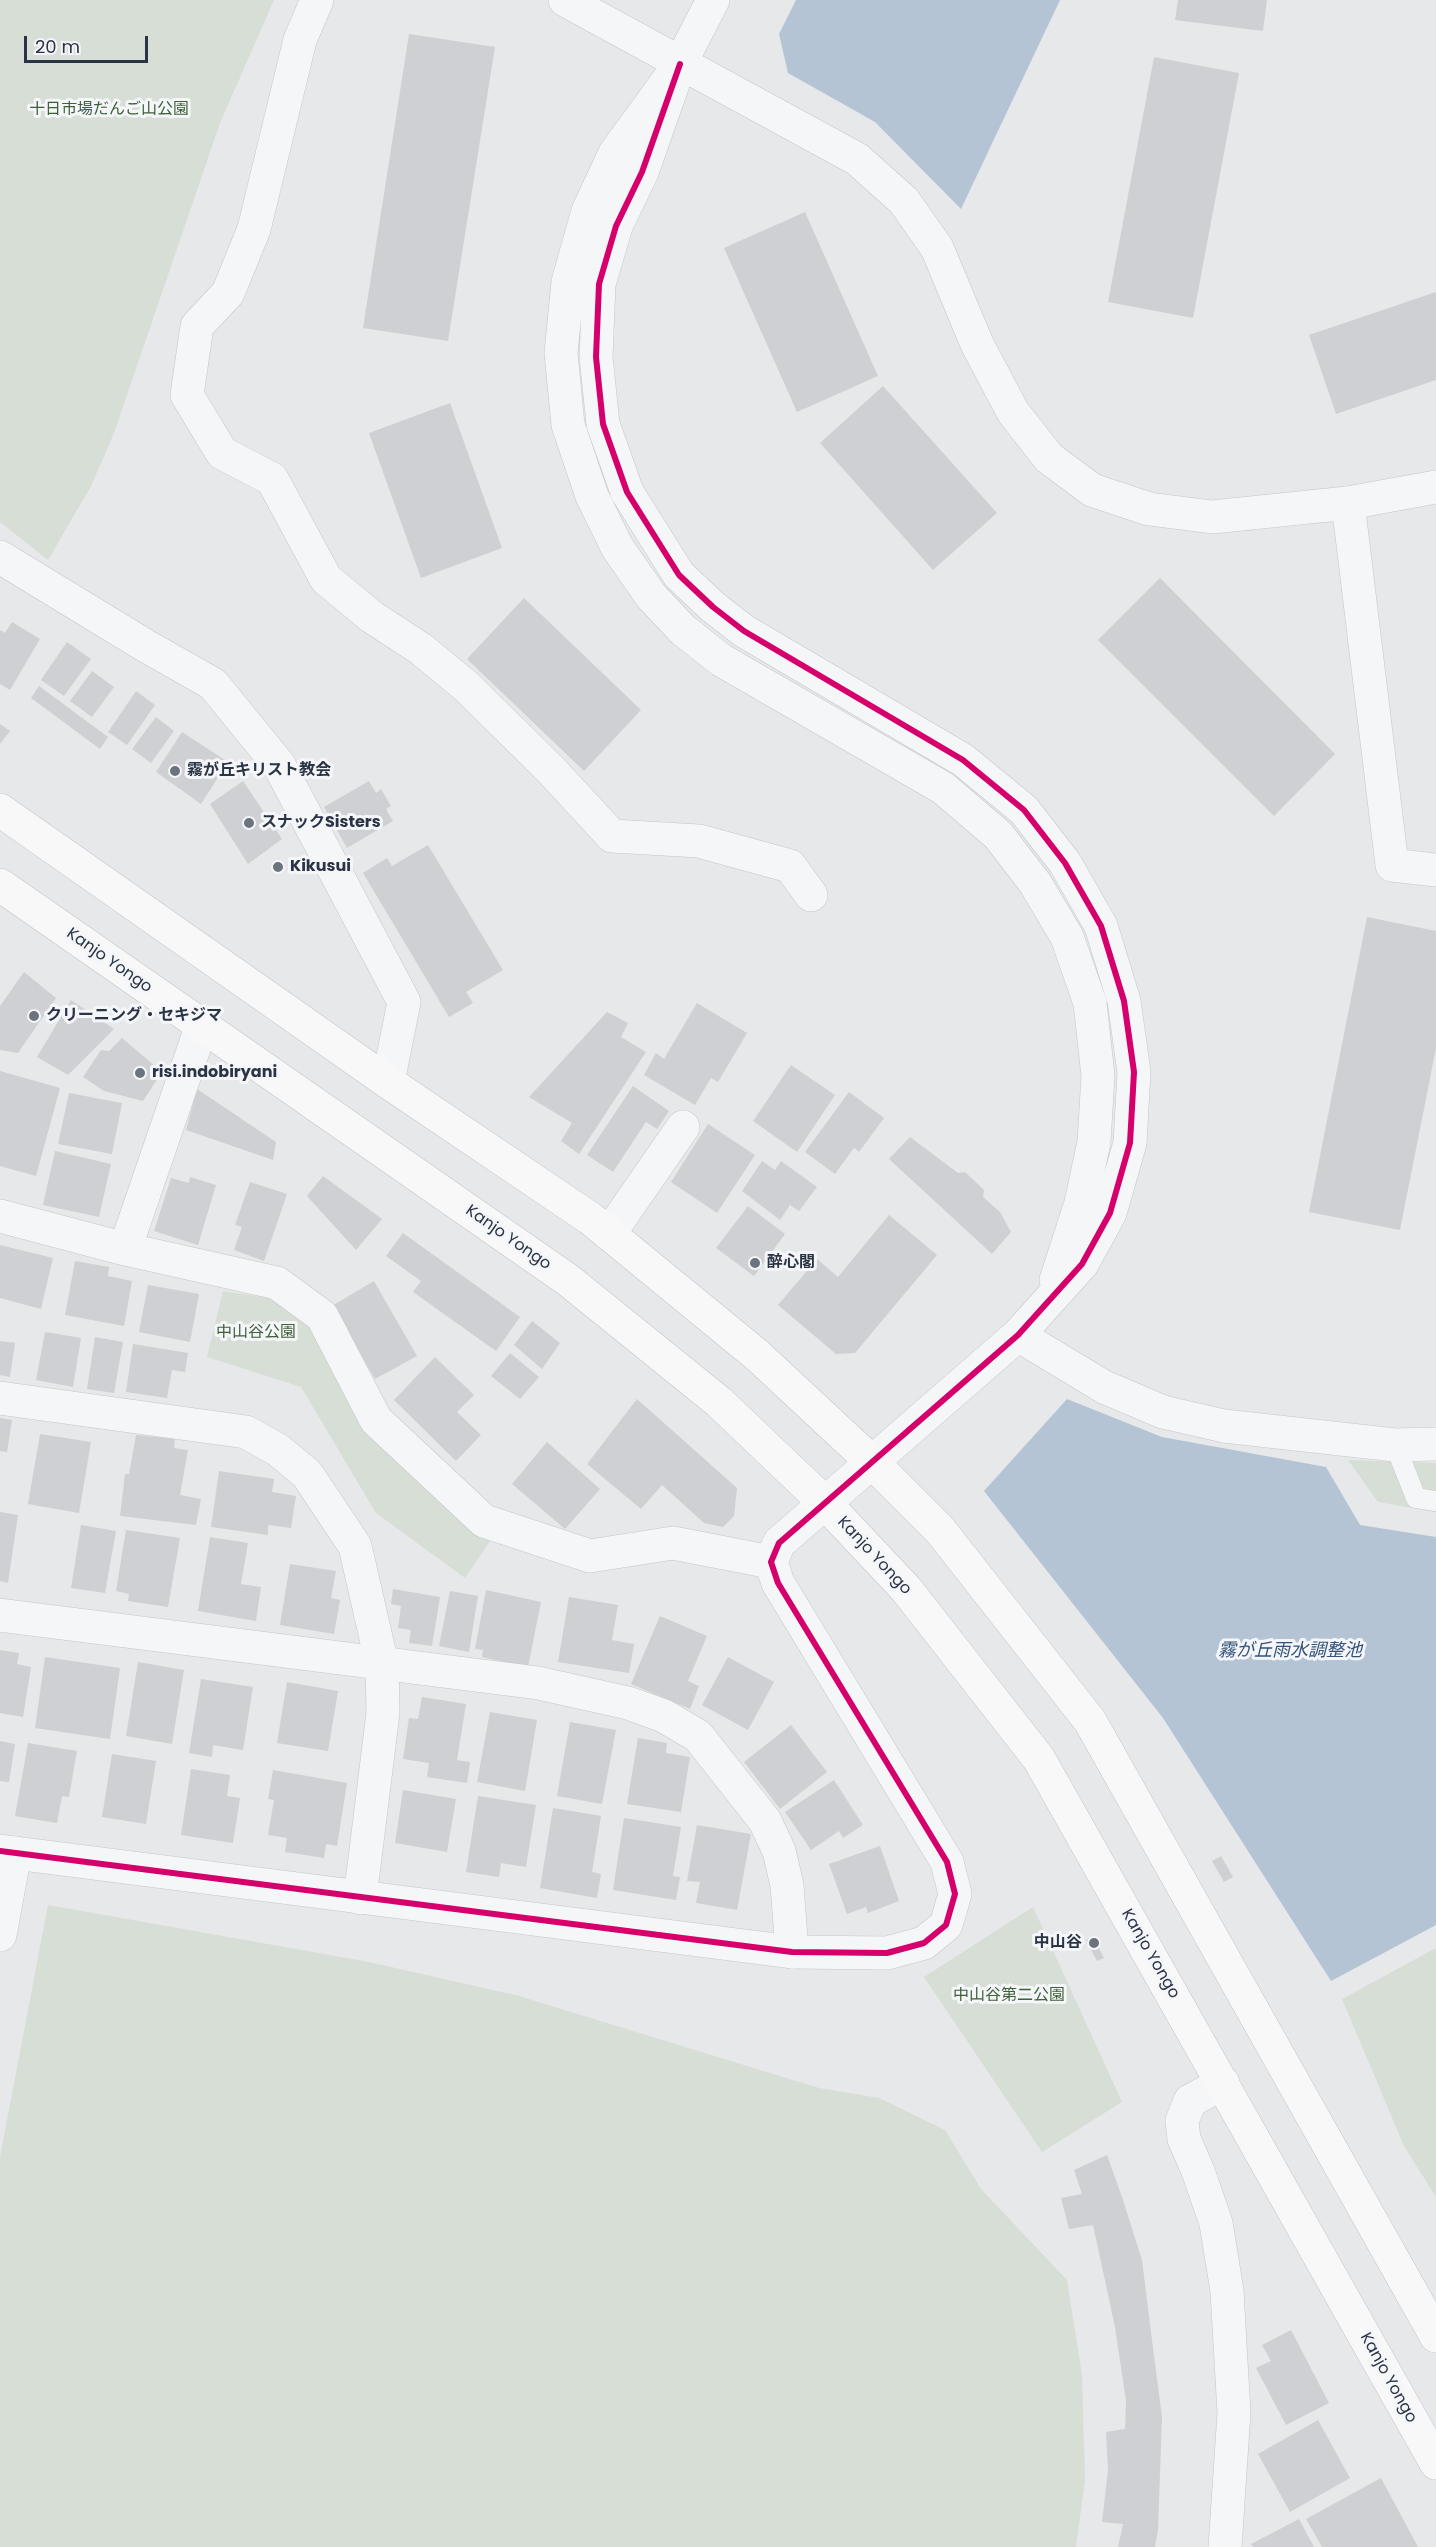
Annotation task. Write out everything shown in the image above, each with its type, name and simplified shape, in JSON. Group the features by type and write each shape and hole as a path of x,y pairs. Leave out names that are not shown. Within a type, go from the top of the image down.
{"main road":[{"path":"0,810 388,1082 591,1219 757,1355 873,1463 940,1530 1090,1721 1436,2336"},
{"name":"Kanjo Yongo","path":"0,885 568,1280 719,1402 825,1503 906,1589 1039,1759 1436,2463"}],"street":[{"path":"316,0 300,40 254,229 228,293 197,326 188,395 222,453 272,479 326,579 372,617 421,649 467,687 551,770 612,836 699,841 790,866 811,895"},
{"path":"565,0 857,159 904,201 937,248 977,344 1013,412 1049,458 1092,490 1149,509 1212,517 1348,503 1436,487"},
{"path":"0,1935 8,1852 792,1952 887,1953 924,1943 946,1925 955,1894 947,1863 778,1583 771,1562 779,1543 873,1463 1018,1335 1043,1310 1061,1267 1081,1203 1094,1142 1098,1076 1090,1003 1067,937 1035,883 998,835 943,788 721,660 683,630 651,596 617,547 592,496 568,425 561,353 568,282 588,212 615,153 680,64 713,0"},
{"path":"1348,503 1392,865 1436,870"},
{"path":"0,557 213,684 279,765 404,1002 388,1082"},
{"path":"125,1249 202,1025"},
{"path":"609,1234 683,1127"},
{"path":"0,1216 125,1249 277,1283 322,1316 376,1420 484,1521 590,1556 673,1543 771,1562"},
{"path":"1018,1335 1104,1387 1163,1412 1224,1426 1395,1445 1436,1444"},
{"path":"0,1398 246,1432 278,1450 307,1474 355,1546 382,1664 383,1713 360,1898"},
{"path":"0,1615 538,1683 628,1703 664,1716 698,1736 765,1821 779,1851 787,1885 792,1952"},
{"path":"1223,2083 1190,2101 1182,2121 1184,2139 1216,2223 1227,2291 1234,2413 1225,2547"}],"lane":[{"path":"1395,1445 1416,1498 1436,1501"}],"green space":[{"name":"十日市場だんご山公園","path":"0,0 274,0 220,123 114,433 91,486 48,560 0,522"},
{"name":"中山谷公園","path":"223,1291 268,1298 313,1321 437,1497 490,1541 465,1578 376,1513 301,1387 207,1357"},
{"path":"1348,1460 1436,1463 1436,1512 1378,1502"},
{"path":"48,1905 369,1962 519,1996 819,2088 879,2098 945,2130 981,2189 1067,2280 1082,2375 1085,2480 1076,2547 0,2547 0,2157"},
{"name":"中山谷第二公園","path":"1033,1907 1122,2102 1042,2152 924,1977"},
{"path":"1436,1948 1436,2197 1404,2146 1342,1999"}],"water":[{"path":"796,0 1060,0 961,209 875,122 788,73 779,34"},
{"name":"霧が丘雨水調整池","path":"1067,1399 1162,1437 1326,1467 1360,1525 1436,1537 1436,1925 1331,1981 1163,1718 984,1491"}],"building":[{"path":"1178,0 1267,0 1263,31 1175,20"},
{"path":"409,34 495,47 448,341 363,328"},
{"path":"1154,57 1239,73 1193,318 1108,302"},
{"path":"805,212 878,376 797,412 724,248"},
{"path":"1436,292 1436,380 1336,414 1309,335"},
{"path":"883,386 997,513 933,570 820,443"},
{"path":"450,403 502,548 421,578 369,433"},
{"path":"1160,578 1335,754 1274,816 1098,640"},
{"path":"524,598 641,710 584,771 467,659"},
{"path":"12,622 40,639 10,690 0,684 0,630 5,633"},
{"path":"67,642 91,659 64,696 41,680"},
{"path":"92,671 114,687 92,717 70,701"},
{"path":"39,686 108,737 100,749 31,698"},
{"path":"136,691 155,705 127,745 108,732"},
{"path":"156,717 174,731 151,763 132,749"},
{"path":"0,724 10,731 0,744"},
{"path":"182,732 228,762 201,804 156,772"},
{"path":"243,781 282,839 248,864 210,804"},
{"path":"369,781 376,793 381,789 391,806 386,809 393,821 347,848 324,807"},
{"path":"428,845 503,970 466,992 473,1003 449,1017 363,873 387,858 392,866"},
{"path":"1367,917 1436,931 1436,1048 1400,1230 1309,1212"},
{"path":"24,972 56,998 18,1053 0,1050 0,1006"},
{"path":"71,1000 114,1029 68,1075 37,1057"},
{"path":"697,1003 747,1033 718,1082 711,1078 695,1105 644,1075 656,1053 664,1059"},
{"path":"607,1012 628,1023 621,1037 646,1052 579,1154 561,1141 572,1123 529,1097"},
{"path":"122,1038 162,1072 143,1101 104,1091 83,1077 101,1050 109,1051"},
{"path":"791,1065 835,1095 797,1152 753,1121"},
{"path":"0,1071 60,1088 36,1176 0,1166"},
{"path":"633,1086 669,1111 657,1129 646,1122 613,1172 587,1155"},
{"path":"197,1089 276,1142 273,1160 186,1130"},
{"path":"849,1092 884,1118 859,1152 854,1148 835,1174 805,1152"},
{"path":"69,1093 122,1103 112,1154 58,1144"},
{"path":"708,1124 755,1155 717,1213 671,1182"},
{"path":"910,1137 958,1173 965,1172 984,1190 983,1197 1000,1212 1011,1232 992,1254 889,1159"},
{"path":"55,1151 111,1164 99,1217 43,1205"},
{"path":"762,1161 775,1170 781,1161 817,1187 799,1211 790,1205 780,1220 742,1191"},
{"path":"323,1176 382,1219 356,1250 307,1196"},
{"path":"190,1177 216,1185 198,1245 154,1231 171,1178 189,1183"},
{"path":"250,1182 287,1194 264,1261 234,1250 242,1227 235,1225"},
{"path":"748,1206 785,1234 754,1276 716,1248"},
{"path":"889,1215 937,1255 855,1353 836,1354 778,1305 817,1259 838,1277"},
{"path":"403,1233 520,1317 496,1351 413,1292 421,1281 386,1256"},
{"path":"0,1245 53,1258 41,1309 0,1298"},
{"path":"75,1261 109,1267 108,1276 132,1281 124,1326 65,1315"},
{"path":"374,1281 417,1356 375,1379 332,1306"},
{"path":"148,1285 199,1294 190,1342 139,1332"},
{"path":"532,1321 560,1343 542,1369 514,1345"},
{"path":"45,1332 81,1338 73,1387 36,1380"},
{"path":"95,1337 123,1342 114,1393 87,1389"},
{"path":"0,1341 15,1343 10,1377 0,1375"},
{"path":"133,1344 188,1353 185,1372 172,1370 167,1398 126,1392"},
{"path":"510,1353 539,1377 520,1399 491,1376"},
{"path":"435,1357 474,1395 457,1412 481,1435 456,1461 394,1400"},
{"path":"637,1399 737,1488 734,1516 723,1527 704,1523 662,1485 641,1509 587,1464"},
{"path":"0,1418 12,1420 7,1452 0,1451"},
{"path":"40,1434 91,1442 79,1513 28,1504"},
{"path":"136,1435 175,1439 174,1448 188,1450 180,1495 201,1499 196,1525 120,1516 125,1474 129,1474"},
{"path":"547,1442 600,1489 565,1529 512,1484"},
{"path":"219,1471 274,1479 272,1492 296,1496 291,1528 268,1525 268,1535 211,1527"},
{"path":"0,1512 18,1515 8,1583 0,1581"},
{"path":"81,1525 116,1531 105,1593 71,1588"},
{"path":"126,1530 180,1538 168,1607 128,1601 129,1594 116,1591"},
{"path":"210,1537 248,1543 241,1584 261,1587 256,1621 198,1611"},
{"path":"290,1564 336,1571 331,1598 340,1600 334,1634 280,1625"},
{"path":"393,1589 440,1597 432,1646 409,1643 411,1630 398,1628 401,1606 391,1604"},
{"path":"486,1590 541,1602 528,1667 482,1657 483,1650 475,1649"},
{"path":"450,1591 478,1596 469,1652 439,1646"},
{"path":"569,1597 618,1605 612,1640 634,1644 629,1673 558,1662"},
{"path":"660,1616 707,1636 688,1681 699,1686 690,1709 631,1684"},
{"path":"0,1650 19,1653 17,1664 31,1667 23,1717 0,1713"},
{"path":"45,1657 120,1668 110,1739 35,1728"},
{"path":"728,1657 774,1682 748,1730 702,1705"},
{"path":"138,1662 184,1670 172,1744 126,1736"},
{"path":"201,1679 253,1687 243,1750 213,1745 212,1757 189,1753"},
{"path":"287,1682 338,1691 328,1751 277,1743"},
{"path":"422,1697 466,1704 457,1760 470,1762 467,1783 427,1777 429,1763 403,1759 409,1718 418,1719"},
{"path":"490,1712 537,1720 525,1791 477,1782"},
{"path":"570,1722 616,1730 602,1804 557,1796"},
{"path":"791,1725 827,1772 780,1809 744,1762"},
{"path":"638,1738 667,1743 666,1753 690,1757 681,1812 627,1804"},
{"path":"0,1741 15,1744 9,1782 0,1781"},
{"path":"28,1743 77,1751 69,1797 62,1796 57,1823 15,1816"},
{"path":"112,1754 156,1761 146,1824 102,1817"},
{"path":"191,1769 230,1775 227,1796 240,1798 233,1843 181,1835"},
{"path":"273,1770 347,1783 337,1846 326,1844 324,1858 285,1852 287,1838 268,1835 274,1800 268,1799"},
{"path":"834,1780 863,1825 843,1838 839,1831 811,1850 785,1812"},
{"path":"403,1790 456,1799 447,1852 395,1843"},
{"path":"478,1796 536,1805 526,1867 501,1863 499,1877 466,1872"},
{"path":"553,1808 601,1816 592,1872 601,1874 597,1898 540,1888"},
{"path":"624,1818 681,1827 673,1876 680,1877 676,1900 613,1890"},
{"path":"697,1825 751,1834 737,1910 696,1903 700,1882 687,1881"},
{"path":"880,1846 899,1901 868,1913 866,1907 847,1914 829,1864"},
{"path":"1221,1856 1233,1877 1224,1882 1212,1861"},
{"path":"1093,1936 1104,1958 1097,1961 1086,1940"},
{"path":"1107,2155 1142,2260 1162,2417 1158,2529 1155,2547 1118,2547 1123,2524 1102,2522 1108,2470 1106,2432 1125,2429 1126,2401 1115,2327 1093,2225 1069,2229 1061,2198 1082,2194 1074,2170"},
{"path":"1291,2330 1329,2403 1286,2425 1256,2368 1271,2361 1262,2345"},
{"path":"1318,2420 1350,2478 1290,2512 1258,2454"},
{"path":"1381,2478 1418,2547 1322,2547 1306,2519"},
{"path":"1299,2519 1314,2547 1253,2547 1251,2544"}],"cycle path":[{"path":"0,1851 792,1952 887,1953 924,1943 946,1925 955,1894 947,1862 778,1583 771,1562 779,1543 1018,1335 1082,1264 1110,1213 1130,1143 1134,1072 1124,1001 1101,926 1065,863 1024,810 963,760 744,631 713,607 679,575 627,492 603,424 596,357 599,284 616,226 642,172 680,64"}],"place":[{"name":"霧が丘キリスト教会","path":"175,771"},
{"name":"スナックSisters","path":"249,823"},
{"name":"Kikusui","path":"278,867"},
{"name":"クリーニング・セキジマ","path":"34,1016"},
{"name":"risi.indobiryani","path":"140,1073"},
{"name":"醉心閣","path":"755,1263"},
{"name":"中山谷","path":"1094,1943"}]}
